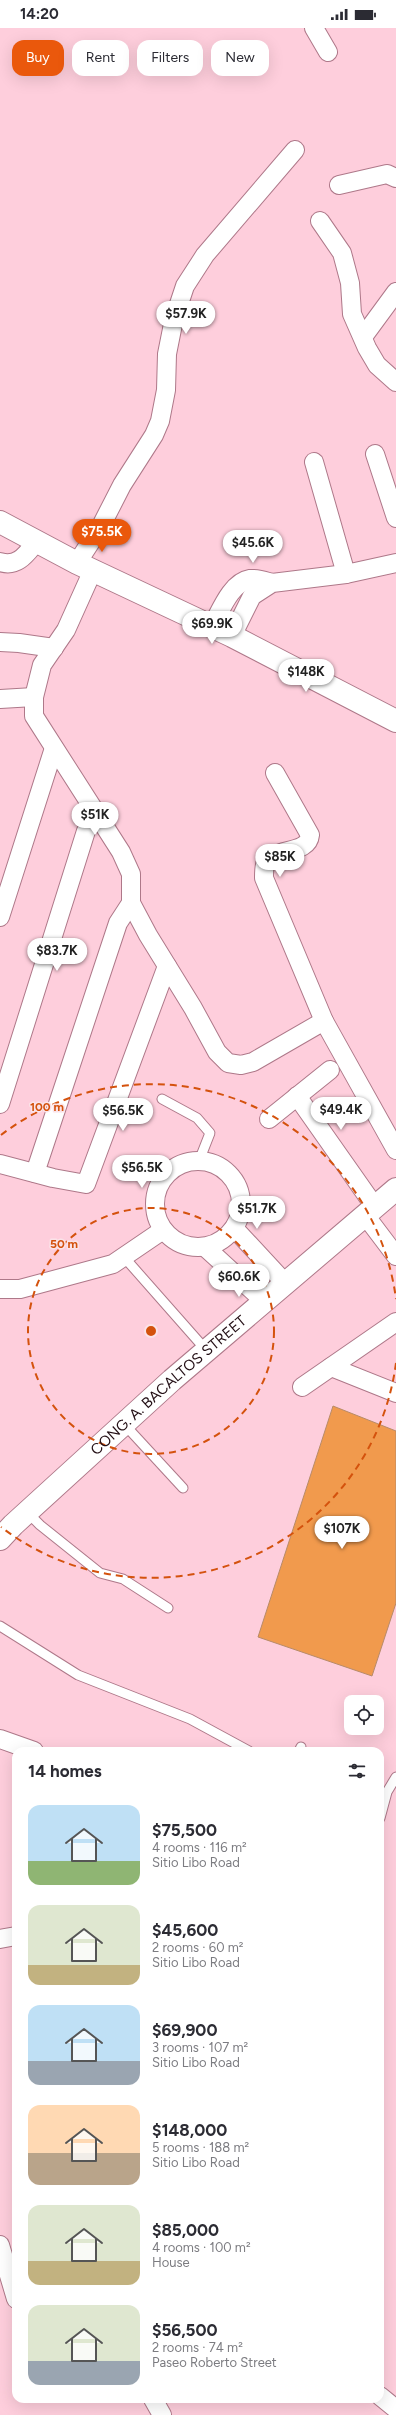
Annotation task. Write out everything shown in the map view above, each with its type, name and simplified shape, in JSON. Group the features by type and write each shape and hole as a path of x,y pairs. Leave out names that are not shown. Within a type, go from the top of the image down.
{"street":[{"path":"314,28 328,52"},
{"path":"295,150 205,255 185,286 174,319 167,354 166,390 160,421 154,436 122,485 101,526 85,566 66,630 42,665 34,697 34,716 106,825 131,874 131,903 217,1052 228,1064 242,1065 253,1062 324,1021"},
{"path":"339,185 387,174 396,178"},
{"path":"320,221 342,253 350,282 352,314 377,365 396,382"},
{"path":"363,337 396,292"},
{"path":"375,454 396,518"},
{"path":"314,462 346,574"},
{"path":"0,522 85,566 232,636 396,721"},
{"path":"0,562 13,563 23,559 37,541"},
{"path":"210,625 231,593 240,584 250,579 272,582 346,574 396,564"},
{"path":"232,636 252,596 272,582"},
{"path":"0,642 54,648"},
{"path":"0,699 34,697"},
{"path":"0,918 54,748"},
{"path":"275,773 307,830 309,841 305,846 275,855 265,865 264,878 324,1021 396,1150"},
{"path":"0,1104 86,831"},
{"path":"35,1173 118,923 131,903"},
{"path":"0,1164 86,1184 167,966"},
{"path":"269,1119 330,1070"},
{"path":"297,1096 384,1201 396,1256"},
{"path":"199,1162 212,1164 223,1170 232,1179 238,1190 240,1203 239,1216 234,1228 222,1240 205,1247 189,1247 174,1240 163,1230 156,1215 155,1199 159,1184 169,1172 183,1164 199,1162"},
{"name":"CONG. A. BACALTOS STREET","path":"0,1539 123,1423 206,1350 384,1201"},
{"path":"234,1228 285,1283"},
{"path":"0,1289 20,1289 113,1264 163,1230"},
{"path":"205,1247 264,1301"},
{"path":"302,1387 396,1322"},
{"path":"332,1367 396,1393"},
{"path":"0,1740 22,1747"},
{"path":"0,1939 12,1937"},
{"path":"0,2245 9,2289"},
{"path":"384,2399 396,2409"},
{"path":"155,2403 162,2415"}],"lane":[{"path":"162,1099 198,1118 210,1133 199,1162"},
{"path":"124,1257 206,1350"},
{"path":"123,1423 183,1488"},
{"path":"27,1512 40,1525 100,1573 123,1579 168,1608"},
{"path":"0,1626 78,1675 190,1719 242,1747"},
{"path":"384,1803 387,1792 396,1777"}],"building":[{"path":"333,1406 396,1431 396,1603 372,1676 258,1637"}]}
